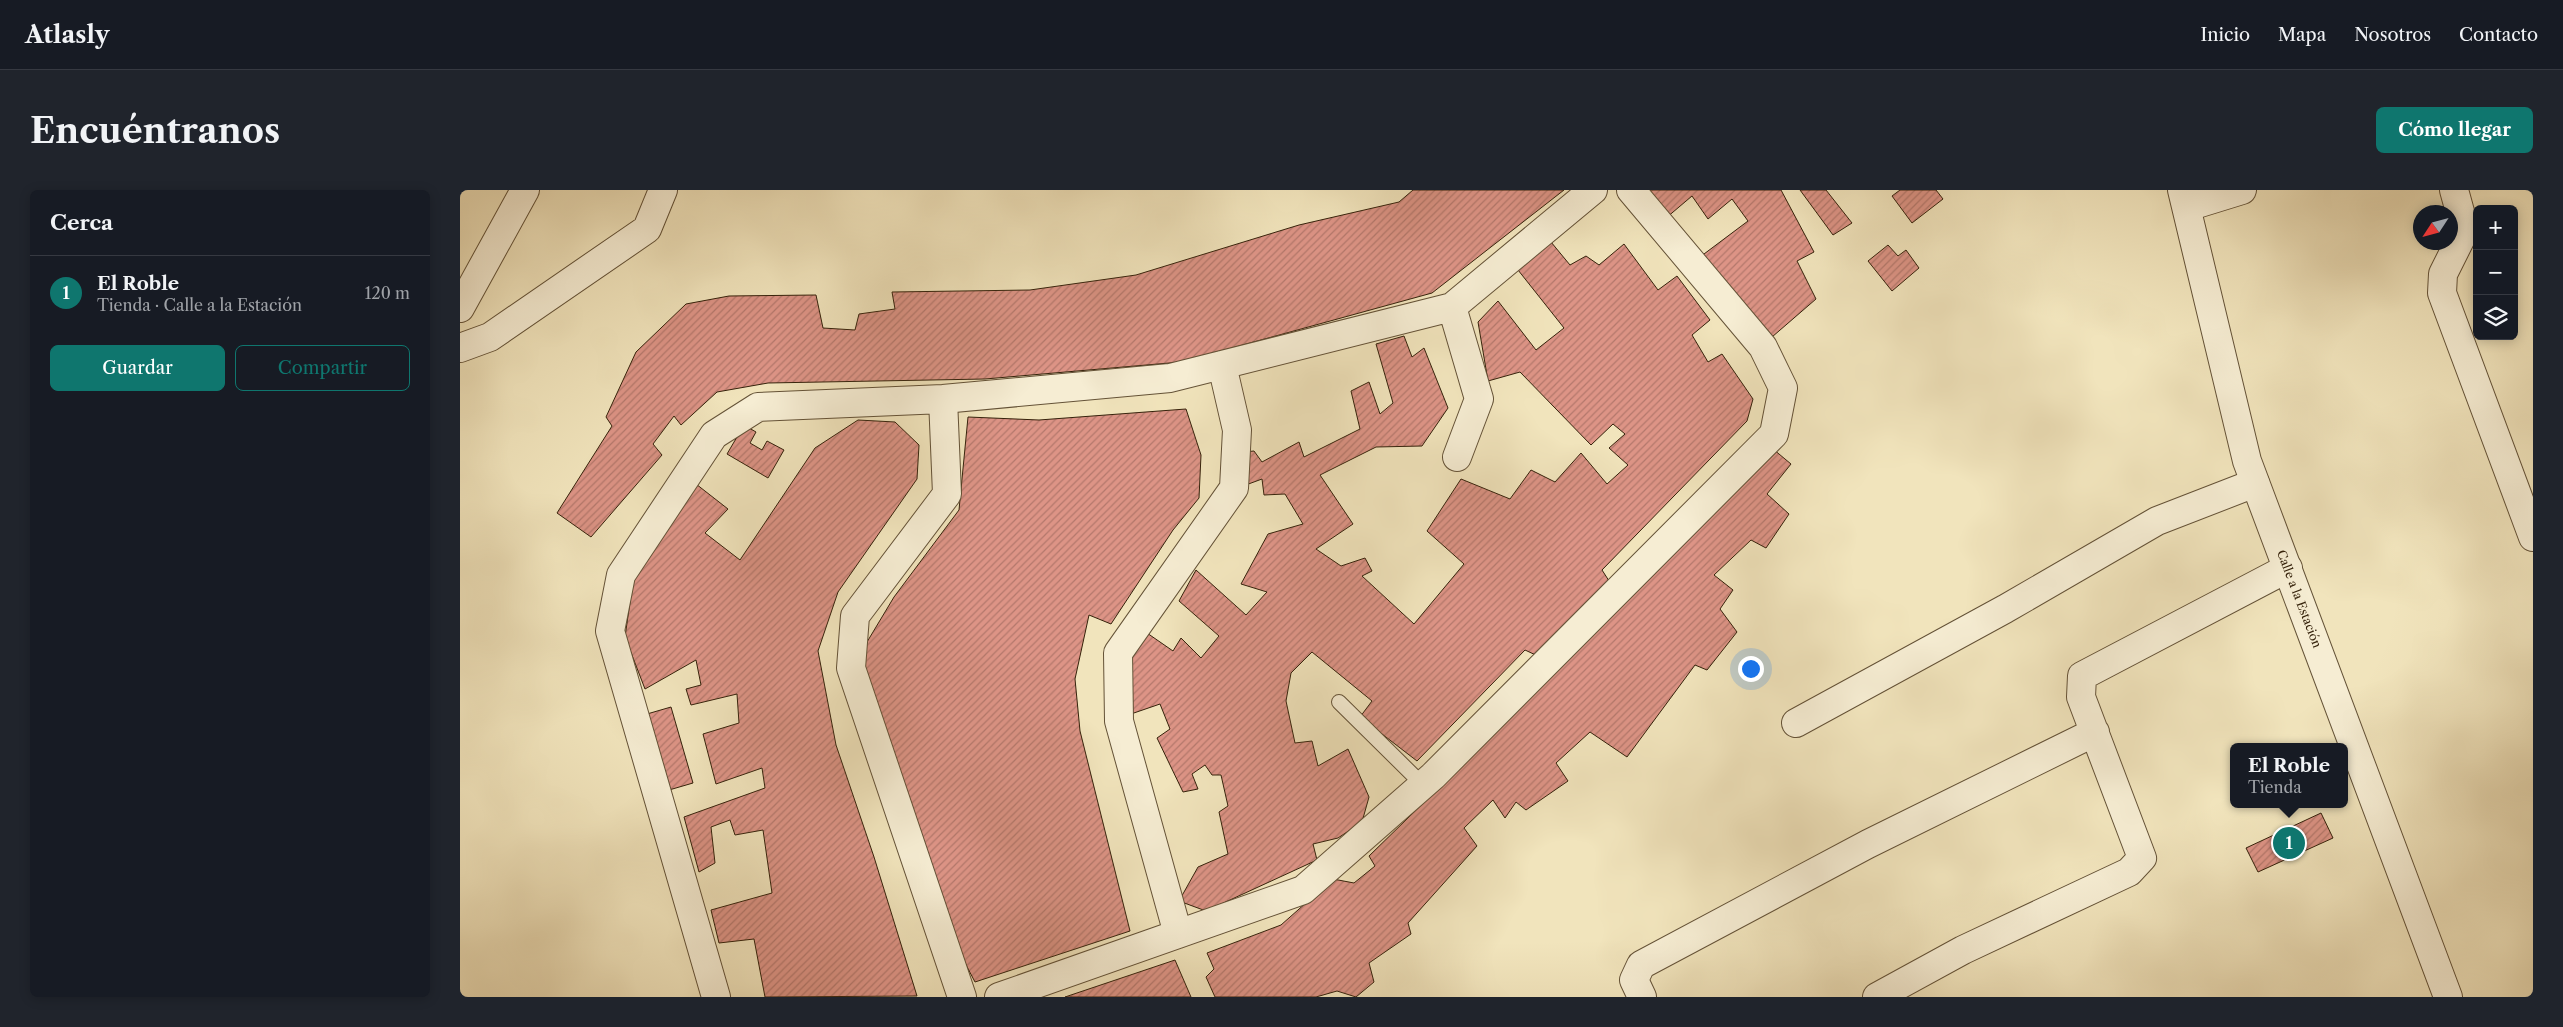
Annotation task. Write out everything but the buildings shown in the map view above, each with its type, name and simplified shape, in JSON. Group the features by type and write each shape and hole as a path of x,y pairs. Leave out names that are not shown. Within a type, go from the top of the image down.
{"street":[{"path":"460,308 525,190"},
{"path":"460,348 490,337 648,229 663,190"},
{"path":"716,997 610,631 621,575 714,435 758,407 943,399 1170,378 1452,307 1593,190"},
{"path":"999,997 1303,890 1423,785 1774,434 1783,388 1763,347 1631,190"},
{"path":"2184,199 2242,190"},
{"path":"2454,190 2465,230 2443,274 2442,293 2533,537"},
{"name":"Calle a la Estación","path":"2184,199 2247,461 2446,996"},
{"path":"1452,307 1479,399 1458,456"},
{"path":"1178,934 1119,721 1118,653 1234,488 1237,430 1222,364"},
{"path":"943,399 947,494 855,616 851,668 962,997"},
{"path":"1796,723 2005,609 2157,521 2255,483"},
{"path":"1877,997 1963,950 2129,872 2142,858 2081,697 2082,676 2288,568"},
{"path":"1642,997 1634,980 1641,965 1868,844 2094,732"}],"lane":[{"path":"1339,702 1423,785"}],"place":[{"name":"El Roble","path":"2289,843"}]}
